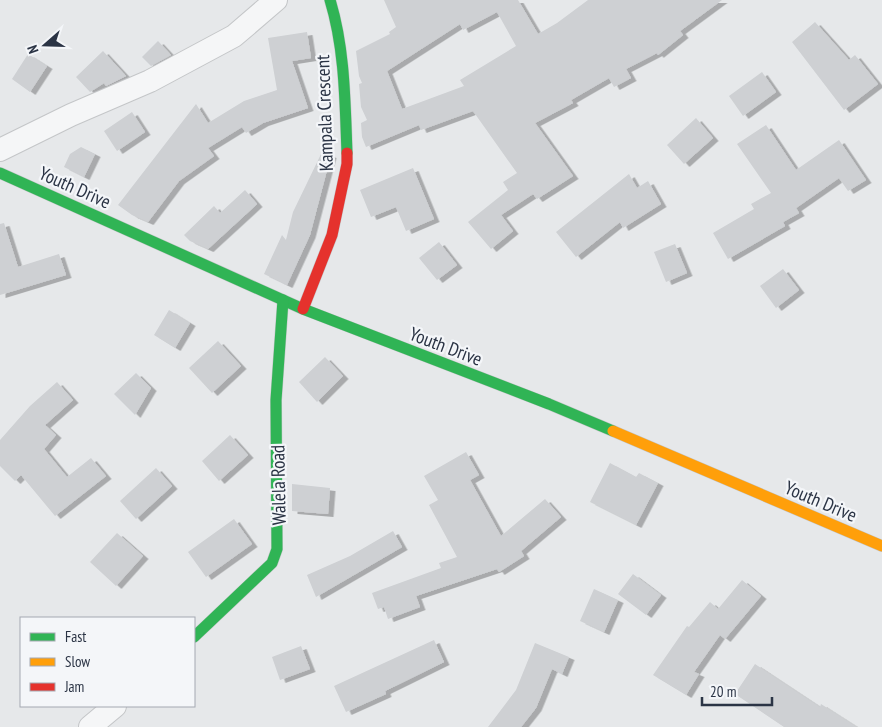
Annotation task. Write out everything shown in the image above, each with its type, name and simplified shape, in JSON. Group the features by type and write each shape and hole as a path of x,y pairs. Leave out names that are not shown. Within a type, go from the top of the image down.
{"street":[{"path":"0,150 71,115 150,81 234,36 276,0"},
{"name":"Kampala Crescent","path":"303,309 332,236 347,164 344,86 337,22 330,0"},
{"name":"Youth Drive","path":"0,173 303,309 549,404 882,546"},
{"name":"Walela Road","path":"195,636 272,563 277,549 276,400 283,300"},
{"path":"90,727 114,707"}],"building":[{"path":"384,0 518,0 538,34 557,23 588,0 722,0 680,31 683,35 658,55 657,53 626,69 631,78 614,87 609,78 571,100 573,103 535,123 573,176 537,199 533,194 501,215 513,231 491,249 468,222 508,190 503,182 517,173 473,111 421,130 419,125 366,147 362,137 361,123 367,120 361,107 359,84 362,83 359,76 356,51 390,34 389,32 396,27","holes":["497,12 516,46 460,80 464,86 402,109 387,71 460,24 463,30"]},
{"path":"815,22 849,60 855,55 878,84 844,110 792,42"},
{"path":"307,32 311,58 292,61 308,108 263,123 246,133 242,127 208,148 214,156 179,181 148,222 132,215 118,205 196,104 208,123 244,101 277,90 268,38"},
{"path":"158,41 171,55 151,66 142,57"},
{"path":"103,51 126,76 106,86 104,83 90,92 76,77"},
{"path":"28,54 47,66 30,92 12,79"},
{"path":"762,72 776,92 743,116 729,96"},
{"path":"132,112 145,132 117,151 104,131"},
{"path":"696,118 713,138 684,164 667,145"},
{"path":"766,125 796,170 839,140 866,180 848,191 839,178 796,208 799,213 783,222 785,226 728,259 713,233 754,209 751,204 771,193 737,144"},
{"path":"81,147 95,154 84,177 64,167 70,154"},
{"path":"322,152 331,155 310,235 287,285 264,274 282,235 286,240 293,212"},
{"path":"413,168 434,219 406,231 396,207 371,217 360,190"},
{"path":"629,174 637,188 648,181 661,204 623,228 620,222 576,257 556,232"},
{"path":"245,190 257,204 208,249 190,241 184,235 214,206 220,213"},
{"path":"4,223 18,267 59,254 66,275 0,295 0,224"},
{"path":"439,242 457,265 437,280 419,258"},
{"path":"675,244 687,273 666,282 654,252"},
{"path":"783,269 799,290 776,308 760,286"},
{"path":"169,310 190,323 175,348 154,335"},
{"path":"218,341 241,366 212,393 189,368"},
{"path":"325,357 343,376 317,402 299,382"},
{"path":"136,373 151,388 135,415 114,394"},
{"path":"57,382 73,400 45,425 56,435 44,449 67,477 91,458 106,476 55,516 21,475 15,481 0,466 0,440 30,406"},
{"path":"230,435 248,455 219,481 202,461"},
{"path":"466,452 479,475 470,480 501,536 545,499 561,517 521,551 524,556 499,572 497,569 416,596 420,607 388,619 384,607 378,609 372,593 441,568 439,563 457,557 429,505 438,500 424,476"},
{"path":"610,463 636,477 639,473 658,483 636,525 590,502"},
{"path":"156,468 172,486 136,519 120,501"},
{"path":"292,484 330,488 328,514 292,511"},
{"path":"234,519 252,544 206,577 188,552"},
{"path":"393,531 402,547 316,597 307,575 350,556"},
{"path":"117,533 143,556 116,586 90,562"},
{"path":"633,574 661,595 646,615 618,594"},
{"path":"742,580 761,596 725,639 720,635 694,672 699,674 686,695 653,675 687,626 689,627 710,602 718,609"},
{"path":"594,589 618,600 604,632 580,621"},
{"path":"434,640 444,662 385,691 386,694 346,712 334,686"},
{"path":"535,643 569,657 562,674 552,669 536,708 521,727 488,727 516,690"},
{"path":"301,646 310,669 280,680 272,657"},
{"path":"755,664 820,707 821,704 857,727 784,727 735,694"}],"traffic: fast":[{"path":"330,0 339,37 345,95 347,153"},
{"path":"0,173 303,309 549,404 613,431"},
{"path":"195,636 272,563 277,549 276,400 283,300"}],"traffic: slow":[{"path":"613,431 882,546"}],"traffic: jam":[{"path":"303,309 332,235 347,164 347,153"}]}
